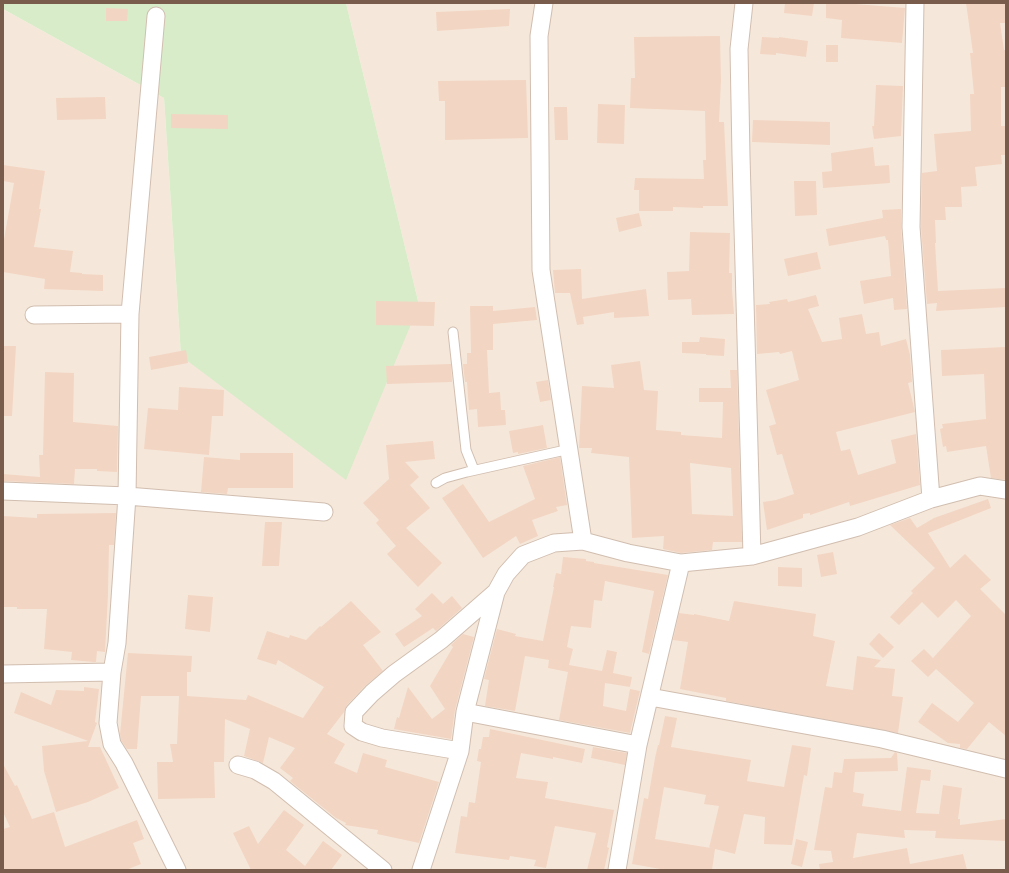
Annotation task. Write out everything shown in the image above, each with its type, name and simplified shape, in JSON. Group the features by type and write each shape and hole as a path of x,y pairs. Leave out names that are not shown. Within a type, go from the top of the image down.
{"street":[{"path":"544,3 539,36 541,270 583,540"},
{"path":"744,3 739,49 752,556"},
{"path":"915,3 911,227 931,500"},
{"path":"156,16 130,314 127,496 117,643 112,672 108,723 112,744 124,763 177,870"},
{"path":"34,315 130,314"},
{"path":"421,870 460,751 465,712 496,592 506,574 523,555 554,543 583,540 628,552 681,563 752,556 858,527 931,500 980,486 1006,490"},
{"path":"3,491 127,496 324,512"},
{"path":"617,870 638,745 681,563"},
{"path":"460,751 382,738 362,732 354,726 354,712 372,693 394,674 441,640 496,592"},
{"path":"3,674 112,672"},
{"path":"650,698 882,739 1006,769"},
{"path":"465,712 638,745"},
{"path":"238,765 255,770 274,781 383,870"}],"lane":[{"path":"453,332 466,450 474,470"},
{"path":"436,483 445,478 474,470 570,449"}],"shaded area":[{"path":"346,3 1006,3 1006,870 3,870 3,9 164,98 181,356 419,305"}],"green space":[{"path":"3,3 346,3 419,305 346,480 181,356 164,98 3,9"}],"building":[{"path":"785,3 814,3 812,16 784,13"},
{"path":"826,3 905,8 902,43 841,38 842,20 826,18"},
{"path":"966,3 1006,3 1006,23 1000,23 1004,50 1006,50 1006,87 1001,87 1001,126 1006,126 1006,155 1001,155 1002,164 975,167 977,186 961,187 962,207 945,207 946,220 935,220 938,291 1005,288 1006,307 936,311 937,303 927,304 921,227 922,173 937,171 934,134 971,131 970,94 974,94 970,53 973,53"},
{"path":"106,8 128,9 127,21 106,21"},
{"path":"510,9 509,26 437,31 436,12"},
{"path":"720,36 721,81 719,122 724,122 728,206 703,206 703,208 673,207 673,211 639,211 639,190 634,190 635,178 704,179 703,160 706,160 705,111 630,108 631,78 635,78 634,37"},
{"path":"762,37 779,37 808,41 806,57 776,53 776,55 760,54"},
{"path":"826,45 838,45 838,62 826,62"},
{"path":"526,80 528,138 445,140 445,101 439,101 438,81"},
{"path":"876,85 903,86 901,136 874,139 872,126 874,126"},
{"path":"105,97 106,119 57,120 56,98"},
{"path":"598,104 625,105 624,144 597,143"},
{"path":"554,107 567,107 568,140 555,140"},
{"path":"171,114 228,115 228,129 171,128"},
{"path":"753,120 830,122 830,145 752,142"},
{"path":"873,147 875,166 889,165 890,183 823,188 822,172 832,171 831,153"},
{"path":"3,165 45,171 39,209 41,209 34,247 73,251 70,272 103,275 103,291 44,289 45,279 3,272 3,245 14,183 3,181"},
{"path":"794,181 816,181 817,215 795,216"},
{"path":"901,209 907,309 894,310 893,298 864,304 860,281 891,276 888,240 886,240 885,236 829,246 826,229 883,218 882,210"},
{"path":"639,213 642,226 619,232 616,218"},
{"path":"690,232 730,233 729,273 732,273 734,314 692,315 691,299 668,300 667,272 689,271"},
{"path":"817,252 821,269 788,276 784,259"},
{"path":"581,269 582,299 646,289 649,316 614,318 614,312 583,317 584,324 577,325 570,293 555,293 553,270"},
{"path":"816,295 819,306 808,309 822,342 842,339 839,318 862,314 866,334 879,332 881,346 906,339 910,355 912,382 908,383 915,412 836,432 841,451 850,449 858,475 896,463 891,440 916,434 920,485 850,506 849,502 810,515 810,513 803,514 803,518 767,530 763,502 776,500 794,494 782,454 777,455 769,426 776,424 766,390 799,380 792,351 780,354 779,352 757,354 756,305 770,304 769,302 787,299 788,302"},
{"path":"376,301 435,302 434,326 376,325"},
{"path":"470,306 493,306 493,311 535,307 537,320 493,324 493,350 487,350 489,393 500,392 501,410 505,410 506,425 478,427 477,409 469,410 467,382 465,382 463,364 467,364 467,353 471,353"},
{"path":"700,337 725,339 724,356 682,353 682,342 699,342"},
{"path":"3,346 16,346 12,416 3,416"},
{"path":"1006,347 1006,480 991,478 986,446 947,452 946,446 943,447 940,429 943,428 942,424 986,419 984,374 942,376 941,350"},
{"path":"186,350 188,363 151,370 149,357"},
{"path":"640,361 644,390 658,391 656,430 681,432 681,435 722,438 723,402 699,402 699,388 731,388 730,370 737,370 742,542 713,542 712,550 681,553 663,549 664,536 632,538 629,457 591,453 592,448 579,448 582,386 614,388 611,365","holes":["690,463 731,468 733,516 692,514"]},
{"path":"451,364 452,382 387,384 386,366"},
{"path":"45,372 74,373 73,422 118,426 117,472 97,471 97,469 75,469 74,484 3,481 3,474 40,477 39,455 43,455"},
{"path":"548,380 551,400 540,402 536,382"},
{"path":"179,387 224,390 223,416 212,416 209,455 144,449 148,408 178,410"},
{"path":"543,425 547,448 518,454 518,452 513,453 509,431"},
{"path":"433,441 435,459 405,462 419,477 410,485 430,508 406,528 442,563 418,587 387,554 396,546 376,523 379,520 363,503 389,479 386,445"},
{"path":"240,453 293,453 293,488 228,488 227,494 201,492 204,457 240,460"},
{"path":"560,457 567,505 556,507 558,511 532,520 538,536 520,544 516,536 483,558 442,498 463,484 489,522 535,499 523,466"},
{"path":"988,499 991,508 928,533 950,568 965,554 991,580 980,589 1006,615 1006,736 989,722 967,749 960,748 960,744 948,743 918,722 932,703 958,722 974,703 936,669 928,677 911,661 924,649 933,658 971,616 956,600 938,618 922,602 899,625 890,617 913,593 911,591 935,568 890,525 910,518 917,528 934,518"},
{"path":"116,513 114,545 109,545 105,652 97,651 96,662 94,662 71,660 72,652 44,649 47,609 17,609 17,607 3,607 3,516 37,518 37,514"},
{"path":"265,522 282,522 279,566 262,566"},
{"path":"833,552 837,574 821,577 817,555"},
{"path":"563,557 586,559 586,561 594,563 668,575 649,654 642,652 654,591 605,581 602,601 594,600 591,628 571,626 567,647 573,649 569,665 602,671 607,650 617,652 613,673 632,677 630,687 605,683 603,706 626,711 630,689 640,691 630,733 559,720 568,672 548,668 549,660 525,656 515,711 485,706 489,680 484,679 497,629 516,634 515,636 543,641 556,573 561,574"},
{"path":"778,567 802,568 802,587 778,586"},
{"path":"432,593 443,604 452,596 462,608 436,631 433,628 404,647 395,634 422,616 415,609"},
{"path":"188,595 213,597 210,632 185,629"},
{"path":"351,601 381,632 363,645 383,671 365,686 347,705 344,712 327,734 345,744 334,763 357,773 363,753 387,760 385,767 439,782 419,843 377,834 378,830 345,825 346,823 336,818 290,781 293,778 280,768 295,748 269,737 263,763 244,756 250,729 225,719 224,762 214,762 215,798 158,799 157,762 173,762 170,744 177,744 179,696 141,696 137,749 127,749 121,740 120,734 128,653 192,656 191,672 187,672 187,696 246,700 248,695 303,718 324,687 278,660 276,665 257,659 267,631 289,638 290,635 306,640 320,626 321,627"},
{"path":"734,601 816,614 813,636 835,641 826,686 853,690 857,656 881,660 874,667 895,669 892,696 903,697 898,733 726,701 726,698 680,689 688,642 673,640 679,613 694,614 729,621"},
{"path":"879,633 894,647 883,658 869,644"},
{"path":"463,634 474,637 455,710 451,739 394,729 397,717 399,718 408,687 432,719 445,709 430,686 453,647 451,645"},
{"path":"84,687 99,689 95,722 97,723 88,747 100,747 119,788 88,802 56,812 44,771 42,746 88,741 14,713 21,692 51,705 56,690 84,691"},
{"path":"665,716 677,718 671,747 751,760 747,781 784,787 792,745 811,748 807,776 804,775 792,845 764,844 765,817 744,814 735,854 715,849 712,870 666,870 632,864 644,798 648,799 655,758","holes":["664,787 706,795 704,804 719,806 709,848 655,839"]},
{"path":"490,729 585,749 582,763 553,757 553,759 521,753 516,778 548,782 545,798 614,810 607,847 609,848 604,870 587,870 596,833 555,826 546,868 534,866 536,860 510,856 509,860 455,853 461,816 467,817 469,802 475,803 481,762 477,761 479,749 481,749 483,737 489,737"},
{"path":"593,747 627,753 625,765 591,758"},
{"path":"895,752 897,753 898,771 855,772 853,792 864,794 862,806 901,811 907,767 931,770 930,781 921,780 916,813 939,814 943,785 962,788 958,819 960,819 960,825 1006,819 1006,841 935,838 936,831 904,830 905,838 857,833 853,858 907,848 910,864 963,854 967,870 820,870 819,864 833,862 831,851 814,850 825,787 832,788 834,772 842,773 844,759 891,758"},
{"path":"3,764 15,786 17,785 32,819 54,812 65,847 137,820 144,839 133,843 141,864 126,870 3,870 3,829 10,827 3,812"},
{"path":"284,810 304,825 286,850 305,866 323,841 342,855 331,870 251,870 233,833 249,826 258,844"},
{"path":"796,839 808,842 802,867 791,864"}]}
